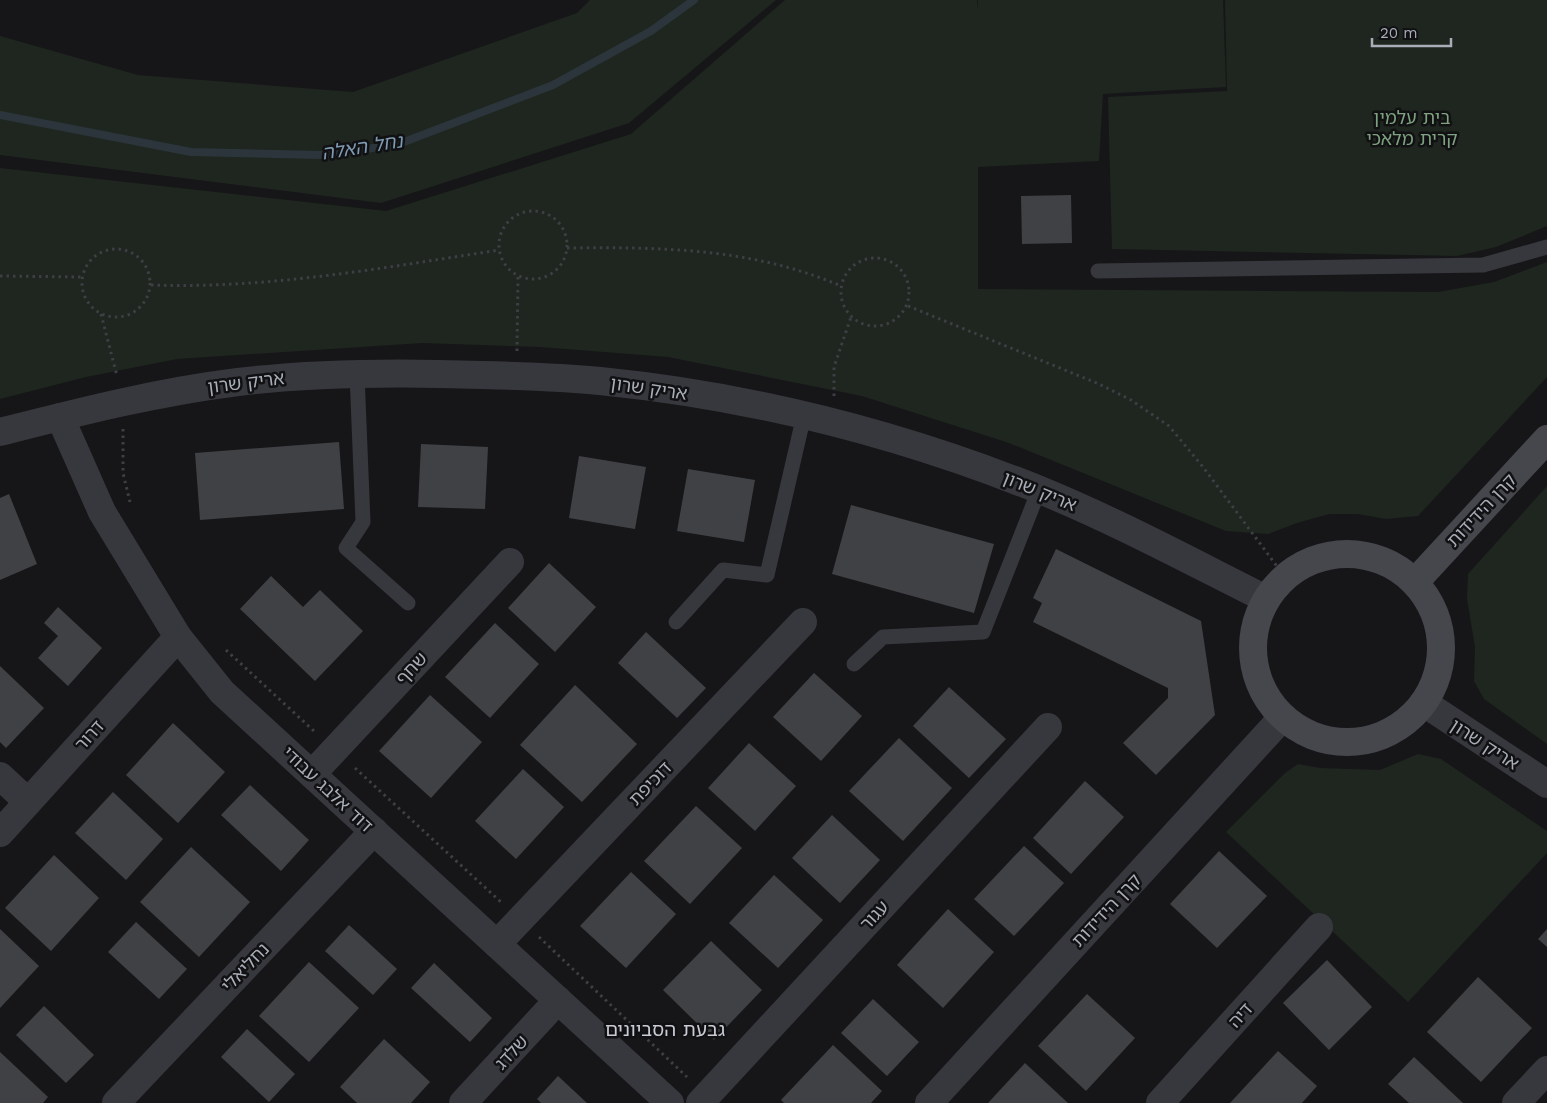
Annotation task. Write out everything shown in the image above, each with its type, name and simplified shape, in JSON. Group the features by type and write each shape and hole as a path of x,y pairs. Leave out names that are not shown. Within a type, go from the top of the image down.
{"street":[{"name":"אריק שרון","path":"0,432 124,402 238,382 310,375 430,373 600,381 709,396 804,415 952,458 1039,490 1093,513 1266,599"},
{"name":"דוד אלבג עבודי","path":"60,417 102,512 178,637 222,692 670,1103"},
{"name":"קרן הידידות","path":"1415,582 1547,439"},
{"path":"1336,554 1365,555 1392,565 1415,582 1433,609 1441,641 1438,673 1424,703 1401,726 1372,740 1364,741 1340,743 1309,736 1282,718 1266,698 1254,665 1252,648 1256,623 1266,599 1285,577 1309,562 1336,554"},
{"name":"שחף","path":"312,774 510,562"},
{"name":"דוכיפת","path":"497,944 803,622"},
{"name":"דרור","path":"0,833 178,637"},
{"name":"אריק שרון","path":"1424,703 1547,784"},
{"name":"קרן הידידות","path":"930,1103 1282,718"},
{"name":"עגור","path":"704,1099 1048,727"},
{"path":"0,776 28,802"},
{"name":"נחליאלי","path":"116,1103 374,831"},
{"name":"דיה","path":"1160,1103 1319,927"},
{"name":"שלדג","path":"463,1103 558,1000"},
{"path":"1516,1103 1547,1070"}],"lane":[{"path":"1098,271 1483,265 1547,247"},
{"path":"357,374 363,522 346,548 408,603"},
{"path":"676,622 723,570 767,575 804,415"},
{"path":"854,664 883,636 983,632 1039,490"}],"path":[{"path":"531,211 553,217 566,236 567,248 565,259 550,275 528,280 518,276 502,261 499,239 503,228 510,220 520,214 531,211"},
{"path":"115,248 137,255 145,263 150,274 151,285 148,296 134,313 112,317 101,314 86,299 82,288 86,266 94,257 115,248"},
{"path":"567,248 686,249 775,264 815,275 842,286"},
{"path":"151,285 205,287 284,281 499,250"},
{"path":"885,259 900,269 909,283 910,295 908,306 893,322 871,327 852,317 845,308 842,286 845,276 863,260 885,259"},
{"path":"0,276 83,277"},
{"path":"517,376 518,276"},
{"path":"908,306 1099,384 1131,400 1169,426 1203,467 1285,577"},
{"path":"101,314 124,402 123,473 131,511"},
{"path":"834,423 834,368 852,317"},
{"path":"219,644 520,920 704,1099"}],"green space":[{"path":"590,0 776,0 629,123 381,203 0,155 0,36 138,75 353,92 577,13"},
{"path":"785,0 977,0 977,10 978,0 1223,0 1226,87 1103,94 1099,161 978,167 978,289 1438,292 1494,282 1547,262 1547,377 1418,516 1386,519 1358,514 1329,514 1268,534 1226,531 1009,443 862,396 668,357 540,347 422,343 177,359 86,377 0,399 0,168 386,211 631,134"},
{"name":"בית עלמין קרית מלאכי","path":"1225,0 1547,0 1547,226 1496,247 1457,256 1112,249 1108,97 1227,91"},
{"path":"1547,486 1547,744 1484,699 1474,681 1475,647 1467,599 1468,574"},
{"path":"1418,754 1441,759 1547,831 1547,853 1408,1002 1226,832 1285,773 1298,764 1320,768 1380,770"}],"building":[{"path":"1071,195 1072,243 1022,244 1021,196"},
{"path":"339,442 344,509 200,520 195,453"},
{"path":"421,444 488,447 485,509 418,507"},
{"path":"579,456 646,467 635,529 569,518"},
{"path":"688,469 755,480 744,542 677,531"},
{"path":"9,494 37,564 0,580 0,498"},
{"path":"851,505 994,544 974,613 832,574"},
{"path":"1056,549 1201,621 1215,715 1156,775 1123,743 1168,698 1168,688 1033,622 1042,603 1033,598"},
{"path":"549,563 596,607 555,652 508,608"},
{"path":"271,576 303,607 320,590 363,631 315,681 240,609"},
{"path":"58,607 102,648 68,686 38,658 58,636 44,623"},
{"path":"495,623 539,664 490,718 445,677"},
{"path":"646,632 706,688 677,718 618,663"},
{"path":"0,666 44,708 6,748 0,742"},
{"path":"814,673 862,716 821,761 773,717"},
{"path":"575,685 637,744 582,802 520,745"},
{"path":"949,687 1006,739 969,778 913,726"},
{"path":"430,695 482,742 431,798 379,751"},
{"path":"173,723 225,772 178,823 126,775"},
{"path":"899,738 952,788 903,841 849,791"},
{"path":"749,743 796,786 755,831 708,788"},
{"path":"523,769 564,807 516,859 475,821"},
{"path":"1085,781 1124,817 1071,874 1033,838"},
{"path":"250,785 309,840 281,871 221,815"},
{"path":"113,792 163,839 126,880 75,833"},
{"path":"696,806 742,848 690,904 644,861"},
{"path":"832,815 880,860 840,903 792,858"},
{"path":"1024,846 1064,883 1014,936 974,899"},
{"path":"191,847 250,902 199,957 140,902"},
{"path":"1219,851 1267,896 1217,948 1170,904"},
{"path":"54,855 99,898 51,951 5,908"},
{"path":"631,872 676,914 626,968 580,926"},
{"path":"774,875 823,920 778,968 729,923"},
{"path":"948,909 994,952 943,1008 897,965"},
{"path":"136,922 187,969 159,999 108,952"},
{"path":"349,925 397,969 373,995 325,951"},
{"path":"0,929 39,966 0,1008"},
{"path":"1547,929 1547,947 1538,939"},
{"path":"711,941 762,990 714,1040 663,990"},
{"path":"1327,960 1372,1007 1329,1050 1283,1003"},
{"path":"309,962 359,1008 309,1062 259,1016"},
{"path":"434,963 492,1018 470,1042 411,988"},
{"path":"1478,977 1532,1028 1481,1082 1427,1032"},
{"path":"1087,994 1135,1038 1086,1091 1038,1046"},
{"path":"873,999 919,1042 887,1076 841,1033"},
{"path":"44,1006 94,1055 66,1083 16,1035"},
{"path":"247,1029 295,1074 269,1102 221,1057"},
{"path":"384,1039 430,1082 411,1103 357,1103 340,1087"},
{"path":"833,1045 882,1091 871,1103 784,1103 781,1100"},
{"path":"1278,1051 1317,1086 1302,1103 1230,1103"},
{"path":"0,1052 48,1097 43,1103 0,1103"},
{"path":"1414,1057 1463,1103 1409,1103 1388,1084"},
{"path":"1025,1063 1068,1103 988,1103"},
{"path":"558,1076 587,1103 541,1103 537,1099"}],"waterway":[{"name":"נחל האלה","path":"0,115 191,152 320,155 396,145 553,85 651,31 694,0"}],"district":[{"name":"גבעת הסביונים","path":"665,1029"}]}
